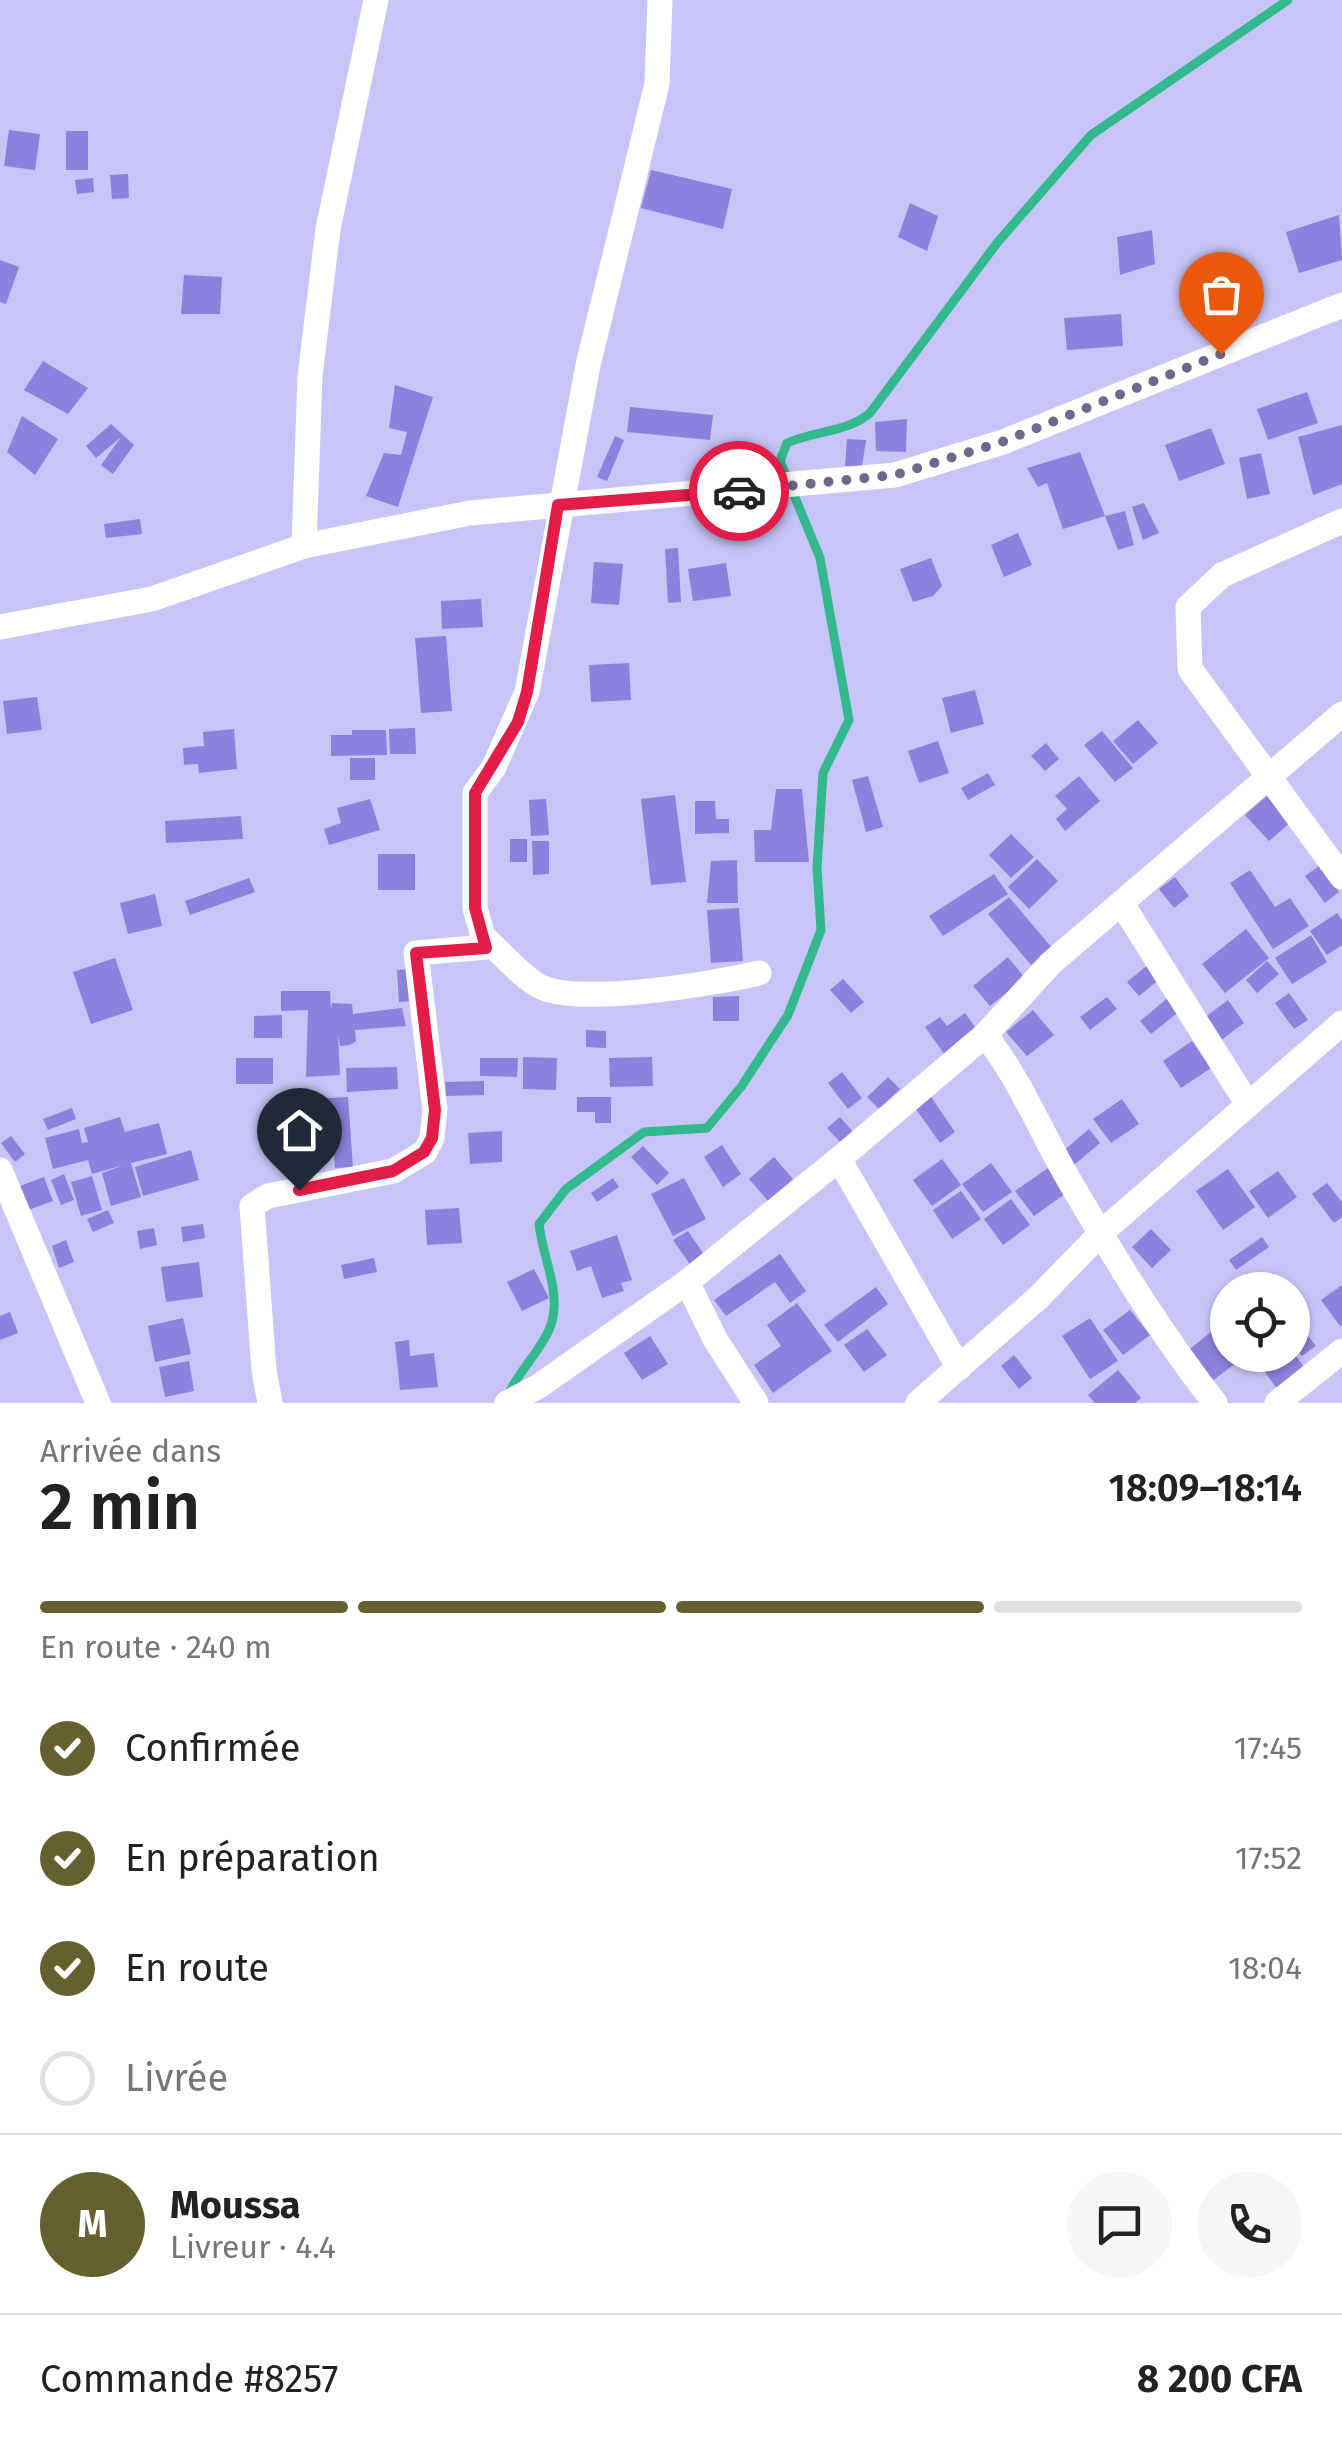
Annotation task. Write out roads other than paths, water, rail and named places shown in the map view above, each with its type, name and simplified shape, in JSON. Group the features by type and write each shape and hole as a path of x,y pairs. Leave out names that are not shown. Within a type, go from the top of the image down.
{"street":[{"path":"304,546 310,376 328,229 376,0"},
{"path":"270,1403 252,1206 268,1196 393,1171 424,1152 432,1138 435,1110 416,953 486,948 487,940 475,908 475,793 502,752 527,692 558,505 657,84 660,0"},
{"path":"0,627 152,600 304,546 470,513 895,475 1002,442 1342,305"},
{"path":"1342,521 1222,576 1188,607 1190,669 1342,876"},
{"path":"507,1403 544,1395 839,1159 985,1035 1051,962 1342,714"},
{"path":"1122,904 1247,1103"},
{"path":"487,940 541,988 598,993 713,984 760,973"},
{"path":"918,1403 1039,1297 1102,1232 1342,1023"},
{"path":"985,1035 1002,1057 1166,1341 1215,1403"},
{"path":"839,1159 958,1368"},
{"path":"0,1170 98,1403"},
{"path":"687,1282 715,1339 756,1403"},
{"path":"1277,1403 1342,1351"}],"waterway":[{"path":"509,1393 546,1336 553,1317 554,1294 539,1224 566,1189 644,1132 707,1128 741,1087 788,1015 821,930 817,868 823,773 849,720 820,558 780,461 787,443 841,428 870,413 997,243 1091,135 1288,0"}]}
